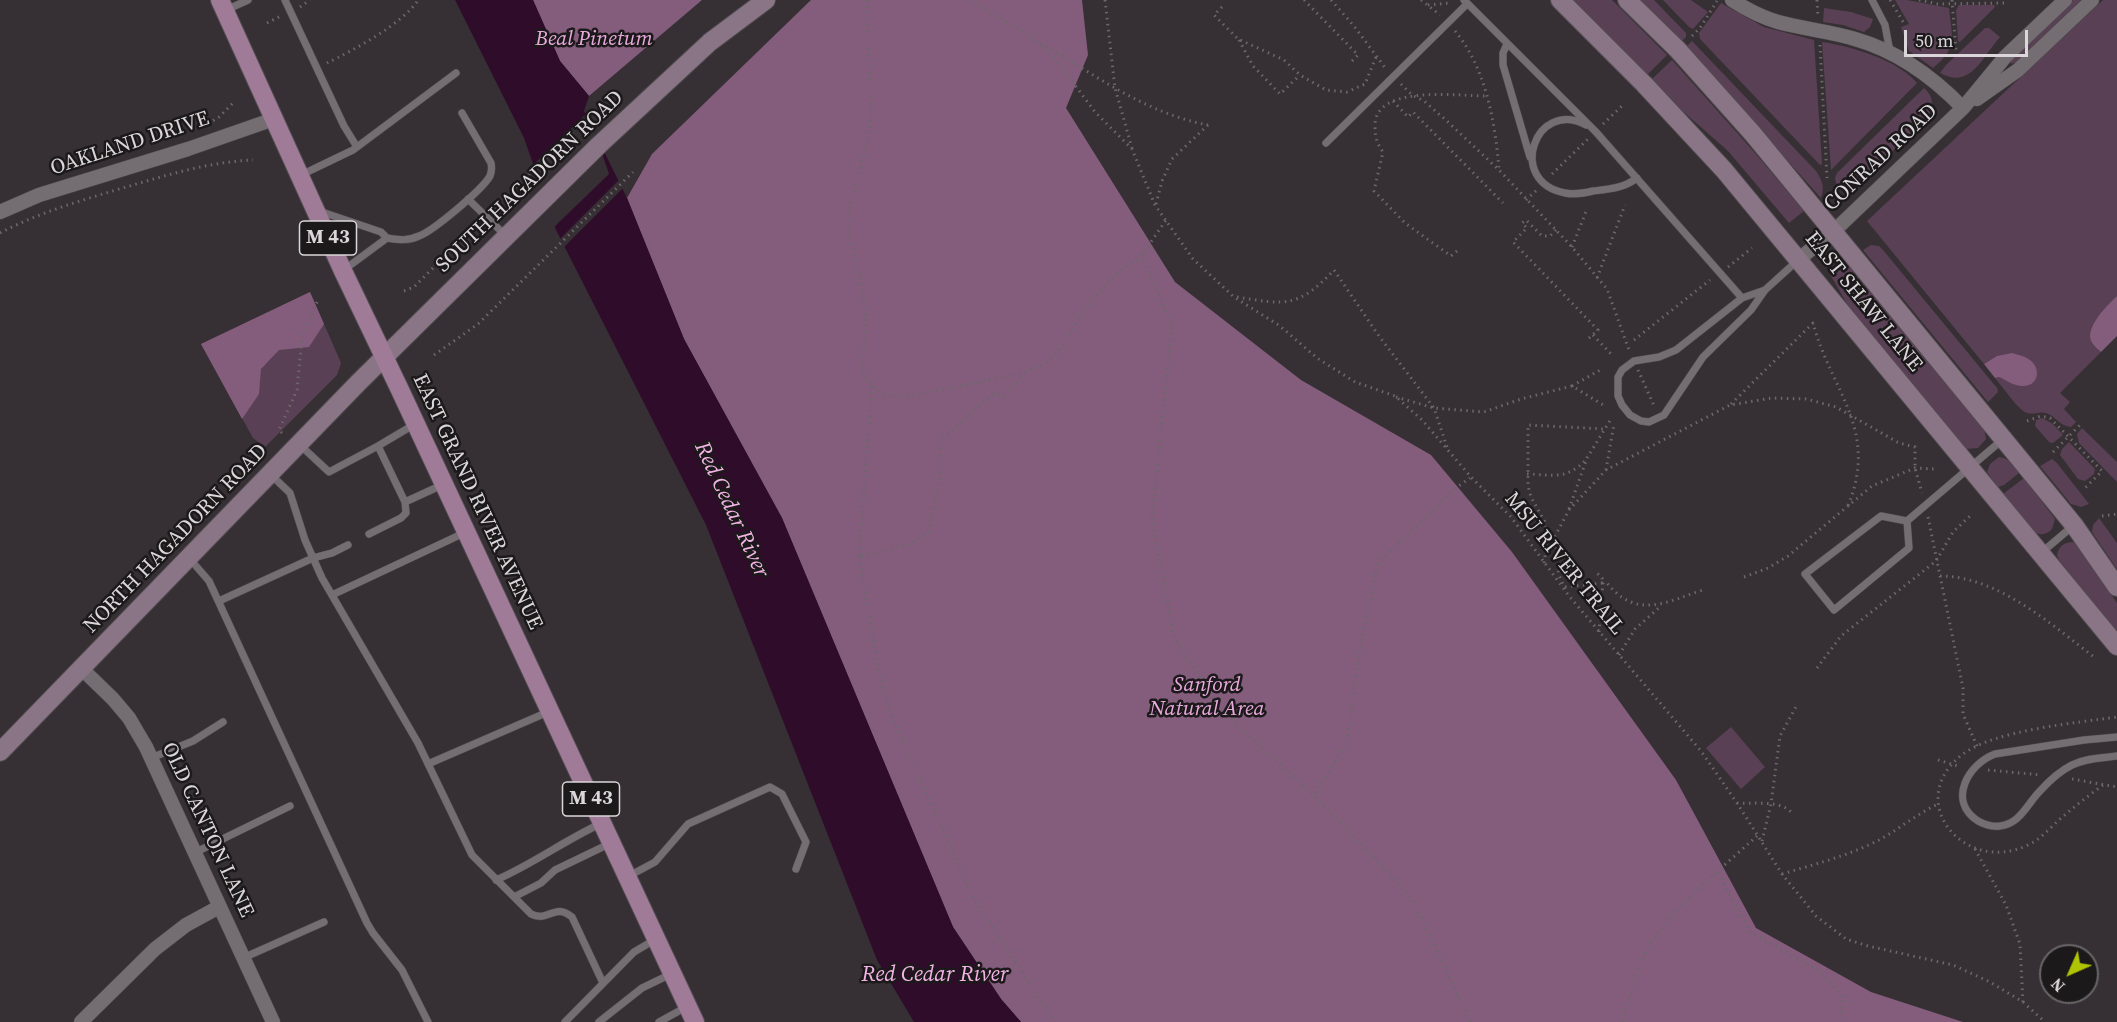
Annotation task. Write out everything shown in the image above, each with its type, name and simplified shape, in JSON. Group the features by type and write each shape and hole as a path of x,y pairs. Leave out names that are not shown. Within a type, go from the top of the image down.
{"main road":[{"name":"EAST GRAND RIVER AVENUE","path":"222,5 314,209 691,1014"}],"street":[{"name":"SOUTH HAGADORN ROAD","path":"710,42 744,0"},
{"name":"SOUTH HAGADORN ROAD","path":"384,357 599,145 710,42 766,0"},
{"name":"EAST SHAW LANE","path":"1560,0 1644,84 1724,170 2117,646"},
{"name":"EAST SHAW LANE","path":"1627,0 1678,50 1834,231 2074,525 2117,587"},
{"path":"1732,0 1752,12 1775,21 1855,39 1890,52 1911,64 1948,92 1964,108"},
{"name":"CONRAD ROAD","path":"1799,260 1834,231 1964,108 2005,57 2065,0"},
{"name":"CONRAD ROAD","path":"1964,108 2018,70 2092,0"},
{"name":"OAKLAND DRIVE","path":"0,212 39,195 188,149 274,119"},
{"name":"NORTH HAGADORN ROAD","path":"0,752 384,357"},
{"name":"OLD CANTON LANE","path":"82,669 129,718 151,758 273,1022"},
{"path":"81,1022 154,949 186,926 219,907"}],"lane":[{"path":"222,5 248,0"},
{"path":"285,0 344,126 357,147"},
{"path":"1872,0 1886,25 1890,52"},
{"path":"1326,142 1448,23 1465,2 1596,132 1742,298"},
{"path":"1506,44 1503,65 1533,166 1539,178 1549,188 1573,194 1621,188 1637,178"},
{"path":"299,176 357,147 456,73"},
{"path":"314,209 381,232 387,238 402,241 421,236 468,199 489,178 492,170 491,163 462,113"},
{"path":"1533,166 1532,149 1535,140 1547,126 1554,122 1572,120 1581,122 1596,132"},
{"path":"468,199 506,236"},
{"path":"343,271 387,238"},
{"path":"1765,290 1742,298 1676,350 1659,357 1634,361 1622,370 1618,377 1618,396 1630,415 1641,421 1649,422 1659,418 1703,357 1750,310 1765,290 1799,260"},
{"path":"299,444 329,472 416,424"},
{"path":"1907,521 2004,438"},
{"path":"369,534 401,519 406,513 405,502 378,446"},
{"path":"270,474 290,493 313,558 428,764 472,855 531,914 537,917 558,910 565,911 572,917 603,983"},
{"path":"405,502 444,484"},
{"path":"1881,516 1907,521 1909,548 1834,610 1805,574 1881,516"},
{"path":"2040,554 2074,525"},
{"path":"332,595 466,532"},
{"path":"219,601 313,558 332,553 348,545"},
{"path":"189,558 209,581 219,601 372,933 402,970 428,1022"},
{"path":"428,764 550,711"},
{"path":"151,758 193,741 223,722"},
{"path":"2117,737 1995,754 1979,762 1972,769 1964,789 1964,804 1974,818 1991,826 2000,826 2014,821 2023,813 2041,789 2056,776 2080,762 2117,756"},
{"path":"627,877 655,862 688,824 770,787 782,794 806,842 796,869"},
{"path":"195,853 290,806"},
{"path":"496,880 523,868 539,856 602,823"},
{"path":"514,897 541,883 555,870 611,843"},
{"path":"243,958 324,922"},
{"path":"566,1022 634,952 656,939"},
{"path":"599,1022 642,988 672,973"},
{"path":"659,1022 691,1014"}],"path":[{"path":"316,68 378,35 400,20 418,0"},
{"path":"867,0 871,117 869,136 849,208 848,230 863,292 866,322 862,371 872,386 887,396 906,397 1024,373 1046,363 1058,352 1086,308 1113,276 1142,255 1166,220"},
{"name":"MSU RIVER TRAIL","path":"970,0 1035,39 1057,61 1095,112 1132,149 1155,206 1193,258 1234,297 1280,326 1317,358 1355,382 1395,396 1422,420 1448,452 1511,517 1569,596 1701,751 1782,874 1816,916 1846,939 1953,965 1990,982 2023,1002 2045,1022"},
{"path":"1106,0 1115,88 1132,149"},
{"path":"1304,0 1358,55 1349,64"},
{"path":"1331,0 1393,76 1412,95 1424,101 1448,122 1499,170 1572,247 1597,278 1606,290 1625,344 1668,438"},
{"path":"1420,0 1448,23 1472,56 1486,96 1496,141 1499,170"},
{"path":"1692,36 1700,28 1718,0"},
{"path":"1817,0 1827,178"},
{"path":"1890,0 1905,25"},
{"path":"1919,0 1938,4 1952,1 2005,3"},
{"path":"1952,1 1956,51"},
{"path":"1428,5 1465,2"},
{"path":"1222,7 1214,15 1238,39 1253,66 1280,94 1300,75"},
{"path":"1035,39 1156,111 1208,125 1172,159 1162,181 1155,206"},
{"path":"1238,39 1284,60 1300,75 1326,90 1347,92 1365,84 1377,57"},
{"path":"1456,250 1451,256 1405,223 1374,191 1383,152 1376,141 1375,118 1385,104 1412,95 1486,96"},
{"path":"1393,101 1408,117 1413,112 1503,203"},
{"path":"203,127 219,117 234,102"},
{"path":"1602,126 1624,104"},
{"path":"404,291 414,287 589,116"},
{"path":"1552,174 1589,139"},
{"path":"0,233 70,204 195,167 228,161 253,160"},
{"path":"434,355 478,324 633,172"},
{"path":"1526,200 1533,193"},
{"path":"1597,278 1625,205"},
{"path":"1572,247 1587,209"},
{"path":"1556,231 1550,236 1542,236 1526,220 1522,223 1527,228 1513,242 1598,330 1588,339"},
{"path":"1634,340 1752,248"},
{"path":"1142,255 1172,326 1152,519 1174,637 1221,710 1314,796 1412,897 1470,1022"},
{"path":"1234,297 1285,303 1309,295 1334,270 1379,336 1434,408 1448,452"},
{"path":"282,433 279,430 297,390 302,337 317,302"},
{"path":"1569,510 1606,470 1730,405 1813,323 1819,345 1852,417 1856,431 1858,469 1856,485 1848,506"},
{"path":"1593,335 1612,355"},
{"path":"1395,396 1434,408 1484,412 1521,399 1572,387 1602,369"},
{"path":"860,557 911,544 928,531 941,471 940,441 993,394 1004,396 1024,373"},
{"path":"872,386 860,557 879,672 894,721 972,895 1055,1022"},
{"path":"1572,387 1605,406"},
{"path":"1730,405 1772,398 1806,399 1836,407 1899,443 1915,447 1915,468 1926,504 1964,688 1964,714 1977,746"},
{"path":"2027,421 2041,416 2050,418 2102,471 2083,490"},
{"path":"1569,596 1559,575 1555,536 1569,510 1587,458 1611,419"},
{"path":"1606,470 1614,424"},
{"path":"1544,563 1548,537 1545,522 1531,498 1527,474 1528,425 1605,429"},
{"path":"2053,452 2080,425"},
{"path":"1527,474 1558,476 1573,472 1587,458"},
{"path":"1744,577 1768,568 1788,556 1872,486 1915,468 1935,469"},
{"path":"1314,796 1347,742 1359,647 1378,563 1456,488 1471,477"},
{"path":"1817,668 1841,636 1936,561 1953,532 1971,514"},
{"path":"2102,516 2117,514"},
{"path":"1597,573 1603,583 1599,632"},
{"path":"1940,576 1981,583 2035,612 2094,657"},
{"path":"1565,587 1607,583 1614,592 1641,606 1663,604 1703,590"},
{"path":"1619,656 1635,629 1663,604"},
{"path":"1762,843 1771,804 1780,736 1797,705"},
{"path":"2103,785 2040,838 2008,852 1991,853 1975,849 1949,830 1941,816 1938,804 1939,788 1951,765 1962,754 1992,738 2117,717"},
{"path":"1938,760 1972,769 2056,776 2117,787"},
{"path":"1737,803 1771,804 1787,808 1791,812"},
{"path":"1782,874 1853,852 1881,839 1917,814 1938,804"},
{"path":"1622,1022 1634,982 1654,937 1757,835"},
{"path":"1975,849 2006,905 2020,944 2023,1002"},
{"path":"1718,872 1750,932 1820,970 1844,997 1840,1022"},
{"path":"2006,905 2014,905"}],"shaded area":[{"path":"1572,0 1612,0 1667,55 1647,75"},
{"path":"1640,0 1654,0 1686,33 1686,37 1681,42"},
{"path":"1663,0 1691,0 1708,12 1693,29"},
{"path":"1895,0 1949,8 1952,35 1950,48 1933,68 1909,51 1901,27 1909,24"},
{"path":"2073,0 2081,0 2016,62 2011,64 2010,59"},
{"path":"2103,0 2117,0 2117,296 2098,316 2091,329 2091,341 2101,352 2060,393 2070,402 2064,409 2076,422 2071,427 2063,425 2046,413 2027,413 2019,407 1995,378 1999,377 2019,386 1990,361 1984,364 1867,221"},
{"path":"1721,3 1764,27 1814,40 1822,164 1820,165 1700,39 1699,33"},
{"path":"1959,5 1994,5 1995,7 1960,42 1958,41 1956,10"},
{"path":"1824,8 1851,12 1873,19 1870,27 1864,32 1843,25 1823,22"},
{"path":"1985,28 1989,28 2000,37 1975,69 1960,77 1940,73 1946,65"},
{"path":"1692,41 1816,171 1822,184 1821,198 1686,47"},
{"path":"1822,42 1873,55 1898,67 1917,83 1831,170"},
{"path":"1672,60 1804,211 1789,223 1728,151 1651,80"},
{"path":"1924,88 1932,100 1930,113 1925,122 1846,193 1836,183 1837,173"},
{"path":"1871,245 1879,246 1883,250 1997,388 1998,392 1988,402 1863,250"},
{"path":"1847,263 1984,429 1986,439 1978,448 1966,449 1853,314 1831,276"},
{"path":"310,292 341,363 337,375 265,447 253,438 201,344"},
{"path":"2042,418 2053,424 2063,435 2053,443 2049,442 2035,426 2036,420"},
{"path":"2082,428 2117,462 2117,482 2079,443 2077,434"},
{"path":"2069,442 2095,469 2094,474 2085,481 2078,479 2060,455"},
{"path":"1999,457 2008,460 2019,473 1998,487 1987,472 1990,464"},
{"path":"2052,459 2089,504 2081,507 2071,504 2040,466"},
{"path":"2024,478 2055,519 2052,529 2047,533 2035,532 2020,517 2003,494"},
{"path":"2099,518 2117,543 2117,569 2092,532 2093,525"},
{"path":"2072,542 2077,544 2117,603 2117,633 2059,560 2057,555 2060,547"},
{"path":"1731,727 1765,767 1741,789 1706,748"}],"green space":[{"name":"Beal Pinetum","path":"533,0 702,0 589,96 560,61"},
{"name":"Sanford Natural Area","path":"811,0 1082,0 1088,55 1066,108 1175,282 1301,380 1431,455 1512,552 1676,780 1756,928 1871,992 1963,1022 1021,1022 1001,999 953,927 782,518 684,339 627,198 652,154"},
{"path":"310,292 324,324 309,347 279,350 261,369 259,394 242,419 201,344"},
{"path":"2117,296 2117,336 2101,352 2091,341 2091,329 2098,316"},
{"path":"2012,353 2034,364 2037,372 2032,384 2019,386 1999,377 1995,378 1984,364 1997,356"}],"water":[{"name":"Red Cedar River","path":"455,0 533,0 560,61 589,96 584,111 627,198 684,339 782,518 953,927 1001,999 1021,1022 914,1022 877,960 706,525 556,230 524,138"}],"pier":[{"path":"588,112 609,174 552,229 531,167"},
{"path":"621,178 625,186 562,249 558,241"}]}
